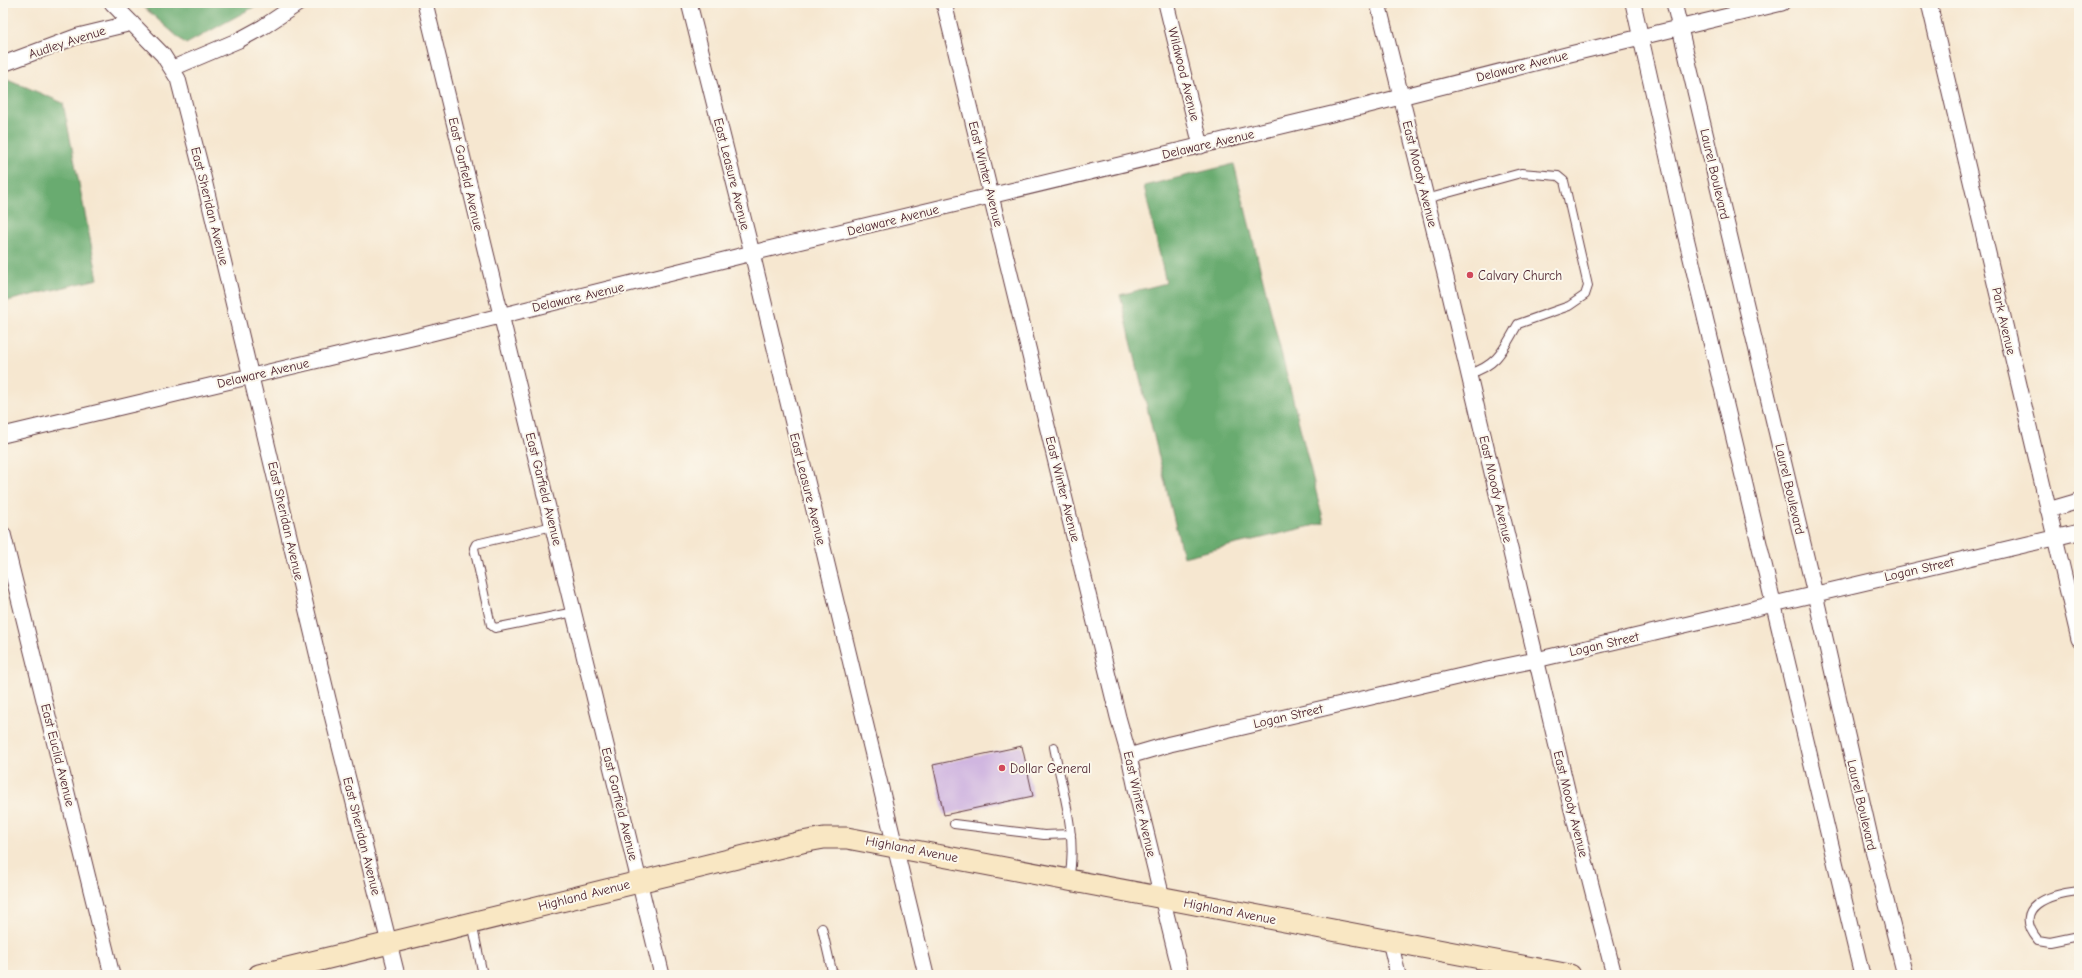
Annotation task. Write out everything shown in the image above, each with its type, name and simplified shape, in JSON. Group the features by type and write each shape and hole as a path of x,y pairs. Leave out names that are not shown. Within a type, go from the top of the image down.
{"main road":[{"name":"Highland Avenue","path":"259,975 389,942 824,838 847,838 896,846 1570,975"}],"street":[{"name":"East Sheridan Avenue","path":"112,3 163,55 173,68 178,79 252,376 326,692 396,975"},
{"path":"173,68 239,40 263,27 299,3"},
{"name":"East Garfield Avenue","path":"425,3 500,316 553,526 662,975"},
{"name":"East Leasure Avenue","path":"689,3 752,253 926,975"},
{"name":"East Winter Avenue","path":"944,3 1116,710 1129,756 1181,975"},
{"name":"Wildwood Avenue","path":"1166,3 1201,146"},
{"name":"East Moody Avenue","path":"1378,3 1570,802 1614,975"},
{"path":"1633,3 1684,229 1862,975"},
{"name":"Laurel Boulevard","path":"1674,3 1815,594 1873,850 1904,975"},
{"name":"Delaware Avenue","path":"3,435 500,316 752,253 1201,146 1782,3"},
{"name":"Park Avenue","path":"1929,3 2079,639"},
{"name":"Audley Avenue","path":"3,64 78,36 132,23"},
{"path":"2048,510 2079,501"},
{"name":"Logan Street","path":"1129,756 1185,740 1536,660 2079,532"},
{"name":"East Euclid Avenue","path":"3,534 112,975"},
{"path":"1390,941 1398,975"}],"lane":[{"path":"1426,199 1521,173 1558,176 1564,181 1588,286 1585,295 1569,306 1518,324 1498,358 1484,370 1468,374"},
{"path":"553,526 476,544 474,548 491,625 494,628 574,612"},
{"path":"1054,746 1071,834 1072,864 1069,880"},
{"path":"954,824 1044,835 1071,834"},
{"path":"2079,891 2044,900 2032,908 2028,918 2030,930 2038,940 2050,942 2079,936"},
{"path":"472,922 483,975"},
{"path":"822,928 832,971 837,975"}],"green space":[{"path":"139,3 261,3 186,44"},
{"path":"3,77 63,103 98,279 3,302"},
{"path":"1234,164 1324,523 1183,557 1120,295 1166,283 1144,186"}],"building":[{"path":"1022,746 1033,796 944,815 933,765"}],"place":[{"name":"Calvary Church","path":"1470,275"},
{"name":"Dollar General","path":"1002,768"}]}
